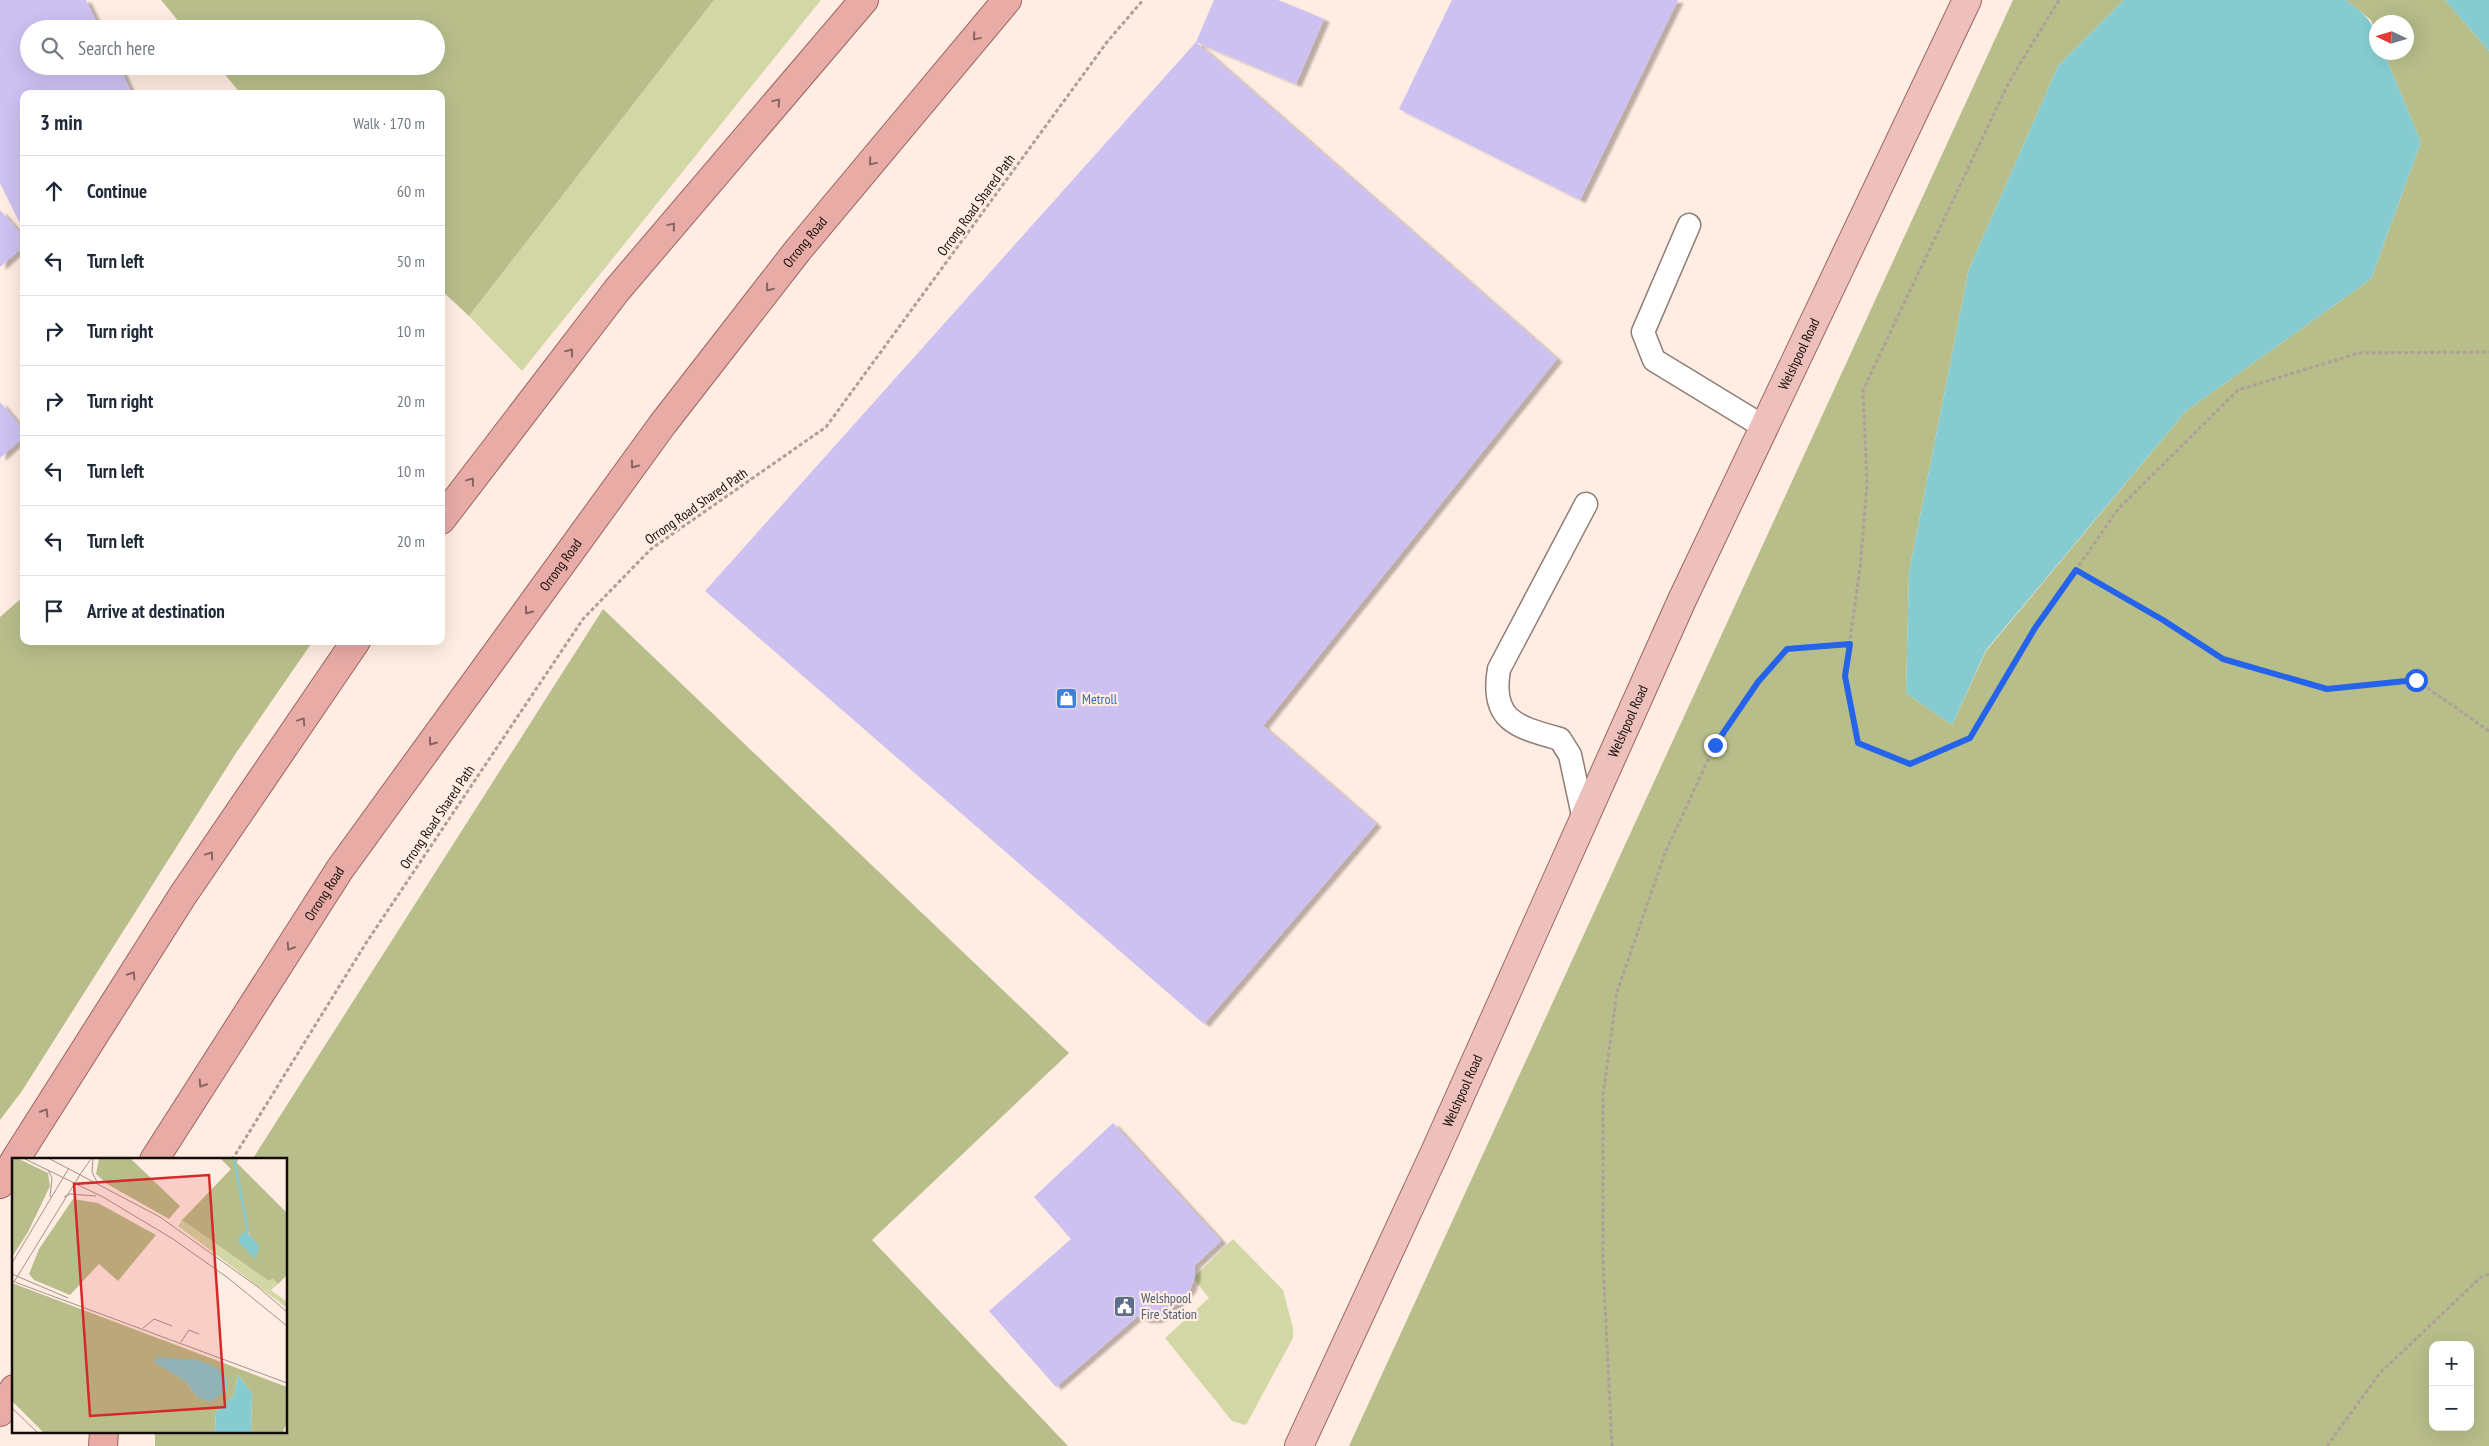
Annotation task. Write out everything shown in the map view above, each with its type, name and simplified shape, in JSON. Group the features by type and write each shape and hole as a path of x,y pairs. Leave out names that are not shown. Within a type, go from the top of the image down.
{"highway":[{"path":"445,515 617,290 864,0"},
{"name":"Orrong Road","path":"157,1156 340,869 662,426 798,250 1007,0"},
{"path":"16,1158 182,895 353,645"},
{"path":"0,1184 12,1164"},
{"path":"0,1412 12,1392"}],"main road":[{"name":"Welshpool Road","path":"1299,1446 1439,1143 1682,600 1967,0"}],"lane":[{"path":"1689,225 1644,332 1654,360 1764,427"},
{"path":"1584,820 1570,755 1560,739 1520,728 1504,714 1496,688 1499,669 1586,504"}],"path":[{"name":"Orrong Road Shared Path","path":"233,1158 366,943 583,619 652,549 826,427 1107,42 1143,0"},
{"path":"2059,0 2009,82 1863,390 1867,485 1860,568 1845,676 1858,743 1910,764 1970,738 2035,628 2119,508 2238,390 2359,353 2489,352"},
{"path":"2076,570 2163,620 2223,659 2327,689 2416,680 2489,731"},
{"path":"1612,1446 1603,1262 1603,1095 1617,992 1664,853 1715,745 1758,682 1787,649 1850,644"},
{"path":"2327,1446 2380,1372 2480,1278 2489,1274"}],"green space":[{"path":"161,0 714,0 469,316 445,294 445,90 238,90 225,75 445,75 445,20 178,20"},
{"path":"714,0 821,0 522,371 469,316"},
{"path":"2013,0 2124,0 2058,66 1969,269 1909,572 1906,693 1952,725 1986,651 2186,411 2371,279 2421,142 2387,60 2414,60 2414,15 2369,15 2369,18 2346,0 2445,0 2489,51 2489,1446 1349,1446"},
{"path":"20,600 20,645 310,645 236,753 22,1091 0,1120 0,617"},
{"path":"603,609 1069,1053 872,1240 1068,1446 155,1446 155,1434 288,1434 288,1158 253,1158"},
{"path":"1233,1239 1283,1290 1293,1328 1293,1338 1246,1425 1232,1421 1165,1338 1209,1298 1193,1278"}],"water":[{"path":"2124,0 2346,0 2369,20 2369,60 2387,60 2421,142 2371,279 2186,411 1986,650 1952,725 1906,693 1909,572 1969,269 2058,66"},
{"path":"2445,0 2489,0 2489,51"}],"building":[{"path":"0,0 86,0 96,20 20,20 20,75 123,75 130,90 20,90 20,224 0,183"},
{"path":"1214,0 1278,0 1324,19 1296,84 1196,42"},
{"path":"1452,0 1678,0 1580,200 1399,109"},
{"path":"1196,42 1557,359 1263,726 1376,824 1204,1024 705,591"},
{"path":"0,210 20,232 20,250 0,267"},
{"path":"0,402 20,425 20,440 0,458"},
{"path":"1113,1123 1221,1241 1195,1265 1195,1277 1190,1290 1167,1314 1156,1320 1145,1320 1138,1316 1056,1387 989,1311 1071,1239 1034,1197"}],"place":[{"name":"Metroll","path":"1066,699"},
{"name":"Welshpool Fire Station","path":"1125,1306"}],"route":[{"path":"1715,745 1758,682 1787,649 1850,644 1845,676 1858,743 1910,764 1970,738 2035,628 2076,570 2163,620 2223,659 2327,689 2416,680"}]}
